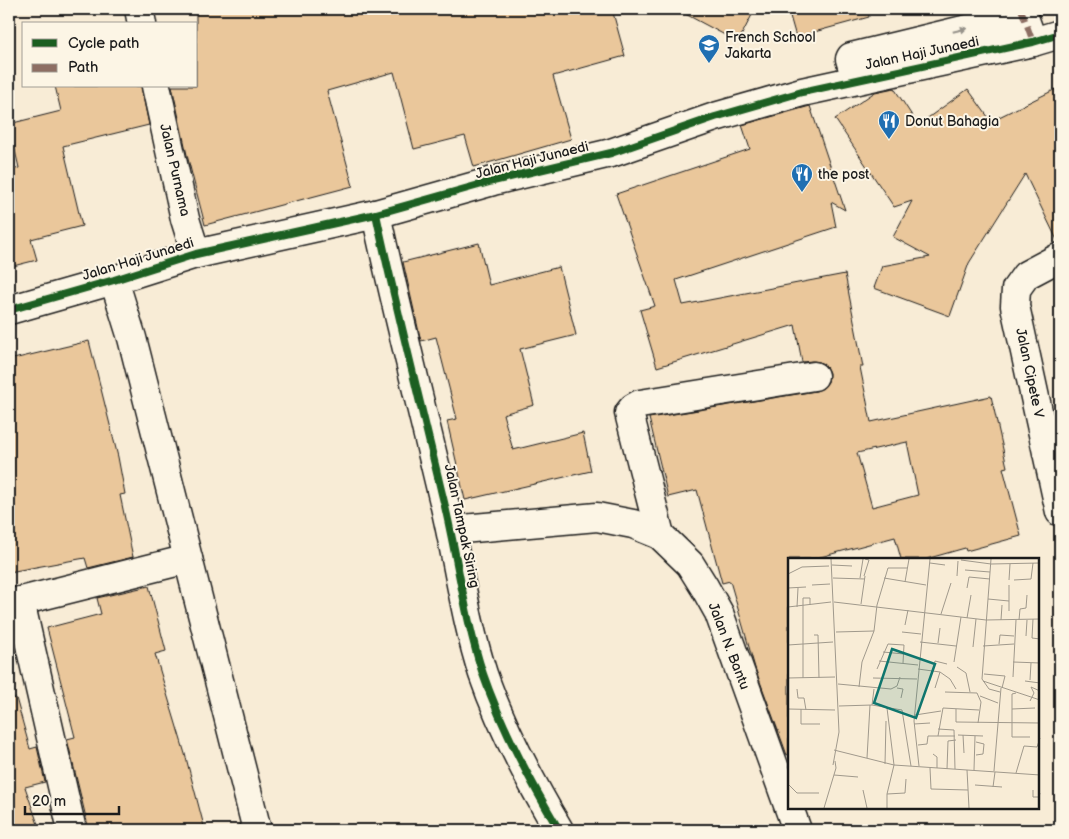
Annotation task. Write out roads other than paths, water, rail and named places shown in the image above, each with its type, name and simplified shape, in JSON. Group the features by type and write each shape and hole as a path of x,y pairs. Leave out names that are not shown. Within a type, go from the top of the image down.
{"street":[{"path":"138,9 141,22"},
{"path":"1021,9 1033,42"},
{"name":"Jalan Haji Junaedi","path":"9,310 196,254 376,214 493,181 611,153 715,117 802,92 1033,42 1060,34"},
{"name":"Jalan Purnama","path":"156,88 185,219 196,254"},
{"name":"Jalan Tampak Siring","path":"376,214 483,674 503,723 534,787 559,830"},
{"name":"Jalan Cipete V","path":"1060,258 1026,275 1016,289 1015,306 1060,512"},
{"name":"Jalan Haji Junaedi","path":"114,280 132,338 257,830"},
{"path":"660,535 630,413 633,408 640,404 814,376"},
{"name":"Jalan N. Bantu","path":"451,530 597,517 633,524 660,535 690,564 706,588 718,613 788,808"},
{"path":"72,830 14,602 188,559"},
{"name":"Jalan N. Bantu","path":"788,809 796,830"}],"place":[{"name":"French School Jakarta","path":"709,64"},
{"name":"Donut Bahagia","path":"889,140"},
{"name":"the post","path":"802,193"}]}
